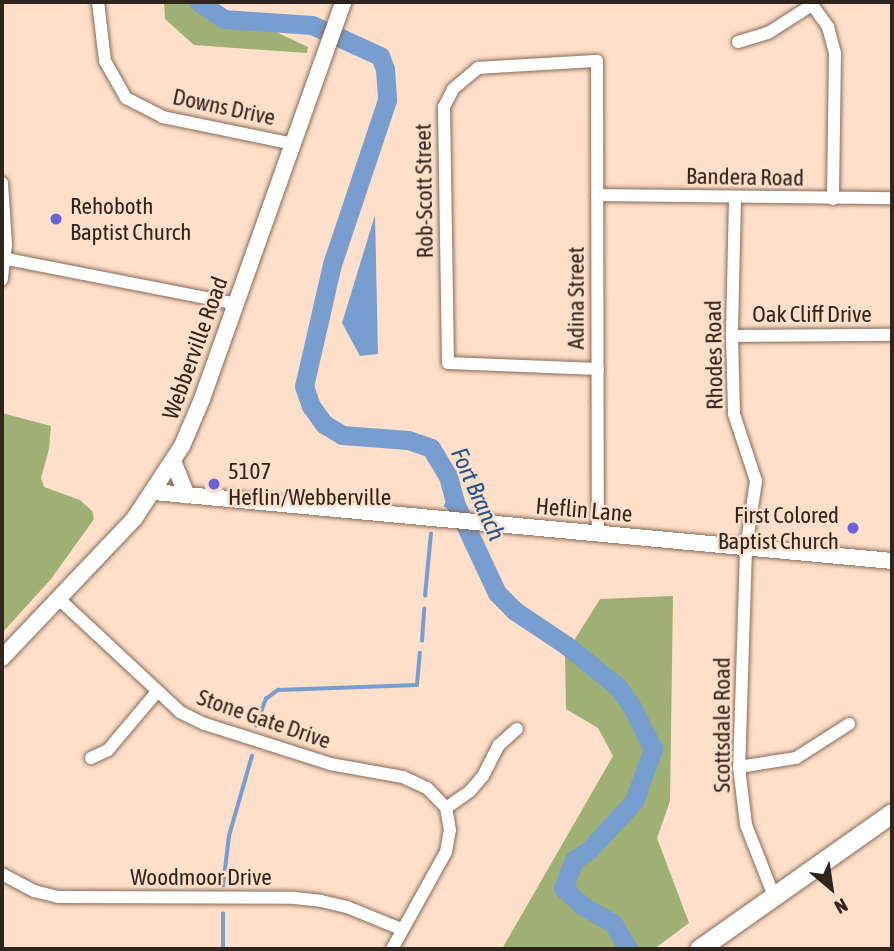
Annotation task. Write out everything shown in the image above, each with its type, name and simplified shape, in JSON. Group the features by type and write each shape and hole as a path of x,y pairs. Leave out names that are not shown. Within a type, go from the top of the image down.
{"main road":[{"path":"703,946 892,813"}],"street":[{"name":"Downs Drive","path":"98,2 106,61 111,76 126,98 163,117 293,144"},
{"path":"738,42 768,33 811,3 828,27 835,53 833,199"},
{"name":"Webberville Road","path":"2,659 112,544 154,492 173,461 192,424 341,6"},
{"name":"Adina Street","path":"597,61 598,534"},
{"name":"Rob-Scott Street","path":"597,61 478,68 453,89 444,107 448,363 597,369"},
{"path":"2,183 2,280"},
{"name":"Bandera Road","path":"597,195 735,199 892,198"},
{"name":"Rhodes Road","path":"735,199 732,336 734,414 756,481 746,549"},
{"path":"4,259 236,304"},
{"name":"Oak Cliff Drive","path":"732,336 892,335"},
{"path":"173,461 187,495"},
{"name":"Heflin Lane","path":"154,492 892,561"},
{"name":"Scottsdale Road","path":"746,549 739,767 746,825 774,896"},
{"name":"Stone Gate Drive","path":"59,599 156,693 180,712 205,724 330,764 403,777 427,788 446,808"},
{"path":"91,758 108,750 156,693"},
{"path":"739,767 796,758 849,724"},
{"path":"392,949 446,852 450,830 446,808 470,791 483,776 499,745 517,729"},
{"name":"Woodmoor Drive","path":"2,874 34,891 58,897 294,898 321,901 347,907 401,929"}],"green space":[{"path":"164,2 194,2 196,7 220,22 276,32 308,47 307,53 194,45 165,19"},
{"path":"2,413 51,426 49,449 41,478 44,487 80,500 92,511 94,519 51,579 2,633"},
{"path":"673,596 670,801 657,838 689,923 654,949 502,949 613,756 598,728 566,709 565,655 600,599"}],"water":[{"path":"375,215 378,354 360,356 342,323"}],"waterway":[{"name":"Fort Branch","path":"199,2 224,19 312,25 380,56 385,69 387,100 332,264 304,386 311,406 324,424 342,435 408,440 431,448 448,476 455,503 497,593 515,611 566,645 618,687 632,707 653,749 634,801 589,850 574,860 563,888 583,906 613,923 628,949"},
{"path":"446,506 453,494"},
{"path":"425,596 431,534"},
{"path":"422,641 424,609"},
{"path":"256,726 266,699 278,690 417,685 420,653"},
{"path":"223,886 229,836 252,756"},
{"path":"223,914 223,949"}],"place":[{"name":"Rehoboth Baptist Church","path":"56,219"},
{"name":"5107 Heflin/Webberville","path":"214,484"},
{"name":"First Colored Baptist Church","path":"853,528"}]}
